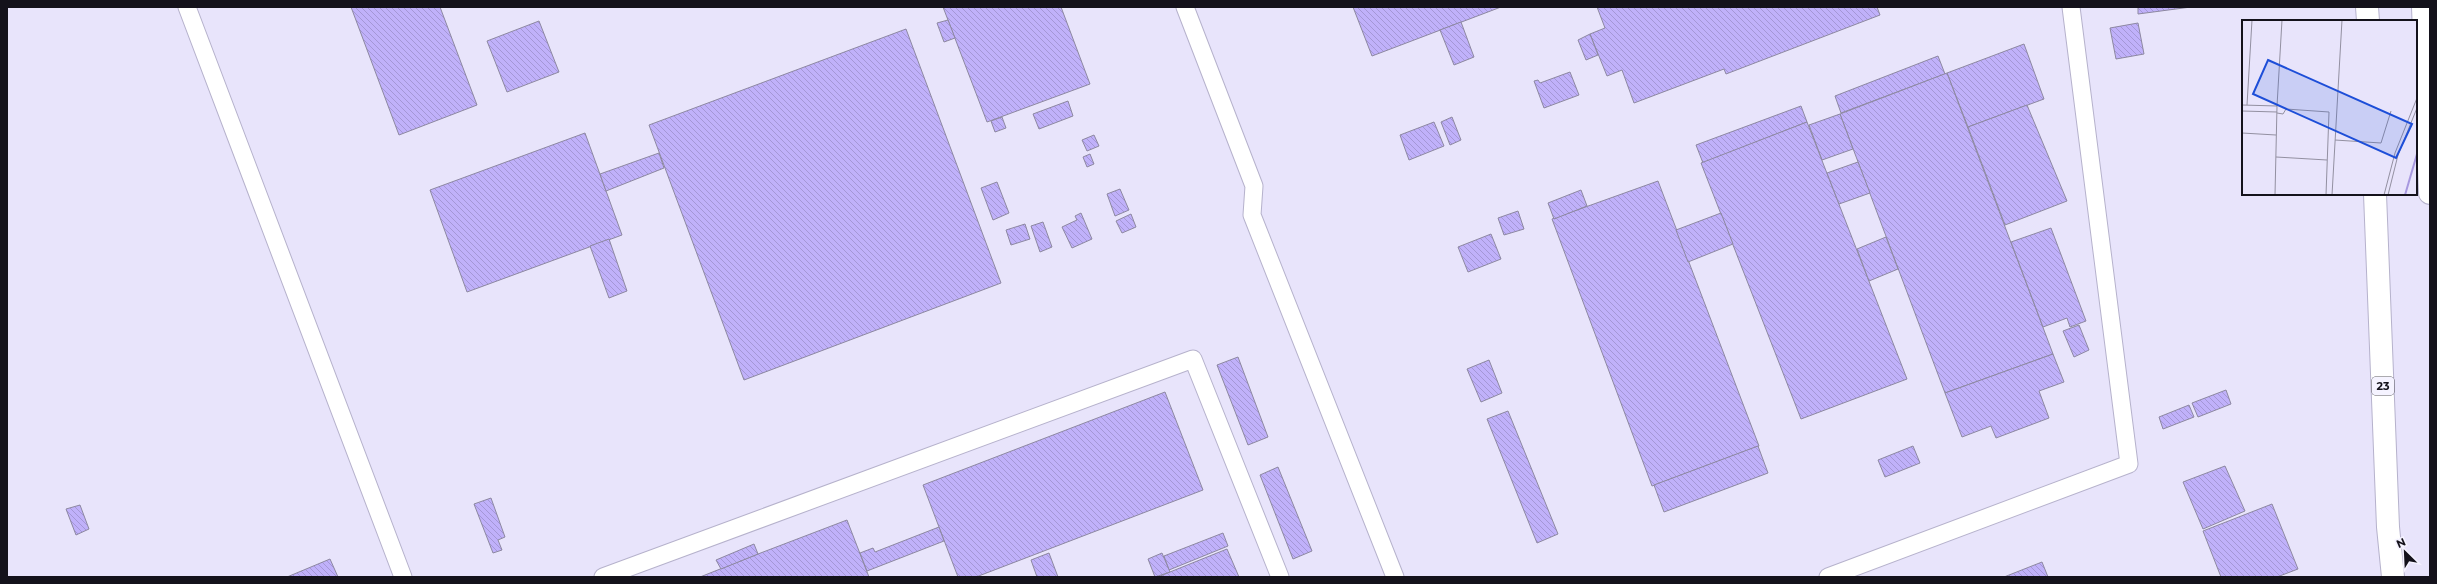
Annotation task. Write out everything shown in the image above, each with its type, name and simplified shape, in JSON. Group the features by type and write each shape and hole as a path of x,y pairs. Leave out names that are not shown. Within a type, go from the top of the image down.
{"highway":[{"path":"2367,7 2368,20"},
{"path":"2423,7 2430,193"},
{"name":"23","path":"2375,195 2388,527 2393,577"}],"lane":[{"path":"187,7 403,577"},
{"path":"1185,7 1254,186 1252,215 1395,577"},
{"path":"1828,577 2129,464 2071,7"},
{"path":"603,577 1193,359 1280,577"}],"building":[{"path":"351,7 440,7 477,105 399,135"},
{"path":"943,7 1061,7 1090,84 987,122"},
{"path":"1353,7 1501,7 1372,56"},
{"path":"1597,7 1877,7 1880,15 1726,74 1724,69 1634,103 1622,70 1607,76 1590,34 1605,28"},
{"path":"2138,7 2191,7 2138,14"},
{"path":"948,20 955,38 944,42 937,23"},
{"path":"539,21 559,72 507,92 487,41"},
{"path":"1461,22 1474,57 1454,65 1440,30"},
{"path":"2138,23 2144,54 2116,59 2110,28"},
{"path":"906,29 1001,283 744,380 649,125"},
{"path":"1590,34 1598,55 1586,60 1578,40"},
{"path":"2024,44 2044,99 1968,127 1947,73"},
{"path":"1938,56 1945,74 1841,113 1835,96"},
{"path":"1570,72 1579,95 1544,108 1534,81 1538,80 1540,83"},
{"path":"1947,73 2053,354 1945,393 1840,114"},
{"path":"1068,101 1073,116 1039,129 1033,114"},
{"path":"2027,105 2067,201 2005,225 1968,127"},
{"path":"1801,106 1807,122 1703,163 1696,145"},
{"path":"1840,114 1853,149 1822,160 1809,125"},
{"path":"1002,117 1006,128 995,132 991,121"},
{"path":"1452,117 1461,140 1450,145 1441,122"},
{"path":"1434,122 1444,146 1409,160 1400,135"},
{"path":"1807,122 1907,379 1801,419 1701,163"},
{"path":"585,133 622,235 467,292 430,190"},
{"path":"1094,135 1099,146 1087,151 1082,140"},
{"path":"659,153 664,168 606,191 600,174"},
{"path":"1090,154 1094,164 1087,167 1083,157"},
{"path":"1858,162 1870,193 1839,204 1827,173"},
{"path":"1658,181 1759,446 1652,486 1552,219"},
{"path":"997,182 1009,213 993,220 981,188"},
{"path":"1120,189 1129,210 1115,216 1107,194"},
{"path":"1581,190 1587,206 1554,219 1548,203"},
{"path":"1518,211 1524,229 1504,235 1498,218"},
{"path":"1081,213 1092,239 1072,248 1062,227 1077,220 1075,216"},
{"path":"1721,213 1733,244 1688,262 1676,230"},
{"path":"1131,214 1136,227 1122,233 1116,221"},
{"path":"1043,222 1052,247 1040,252 1031,226"},
{"path":"1025,224 1030,239 1011,245 1006,230"},
{"path":"2051,228 2086,321 2070,327 2067,318 2043,327 2011,242"},
{"path":"1491,234 1501,259 1468,272 1458,247"},
{"path":"1886,237 1898,269 1869,281 1857,249"},
{"path":"609,239 627,291 609,298 590,246"},
{"path":"2079,325 2089,350 2074,357 2063,331"},
{"path":"2053,354 2064,382 2039,391 2049,418 1996,438 1991,426 1962,437 1945,393"},
{"path":"1238,357 1268,437 1248,445 1217,365"},
{"path":"1489,360 1502,393 1481,402 1467,369"},
{"path":"2226,390 2231,404 2198,417 2192,403"},
{"path":"1165,392 1203,490 976,577 958,577 923,485"},
{"path":"2189,405 2194,417 2163,429 2159,417"},
{"path":"1508,411 1558,534 1537,543 1487,419"},
{"path":"1758,446 1768,473 1664,512 1654,485"},
{"path":"1913,446 1920,463 1885,477 1878,460"},
{"path":"2225,466 2245,511 2203,529 2183,482"},
{"path":"1278,467 1312,551 1293,559 1260,475"},
{"path":"491,498 505,537 498,540 502,550 493,553 474,504"},
{"path":"2272,504 2298,569 2277,577 2221,577 2203,531"},
{"path":"80,505 89,529 76,535 66,509"},
{"path":"847,520 869,577 700,577 758,554"},
{"path":"939,527 944,541 867,571 860,553 873,548 875,552"},
{"path":"1223,533 1228,546 1169,570 1164,556"},
{"path":"754,544 758,554 721,569 716,560"},
{"path":"1227,549 1239,577 1158,577 1170,572"},
{"path":"1049,553 1058,577 1037,577 1031,560"},
{"path":"1162,553 1170,572 1155,577 1148,559"},
{"path":"330,559 338,577 287,577"},
{"path":"2042,562 2048,577 2004,577"}]}
